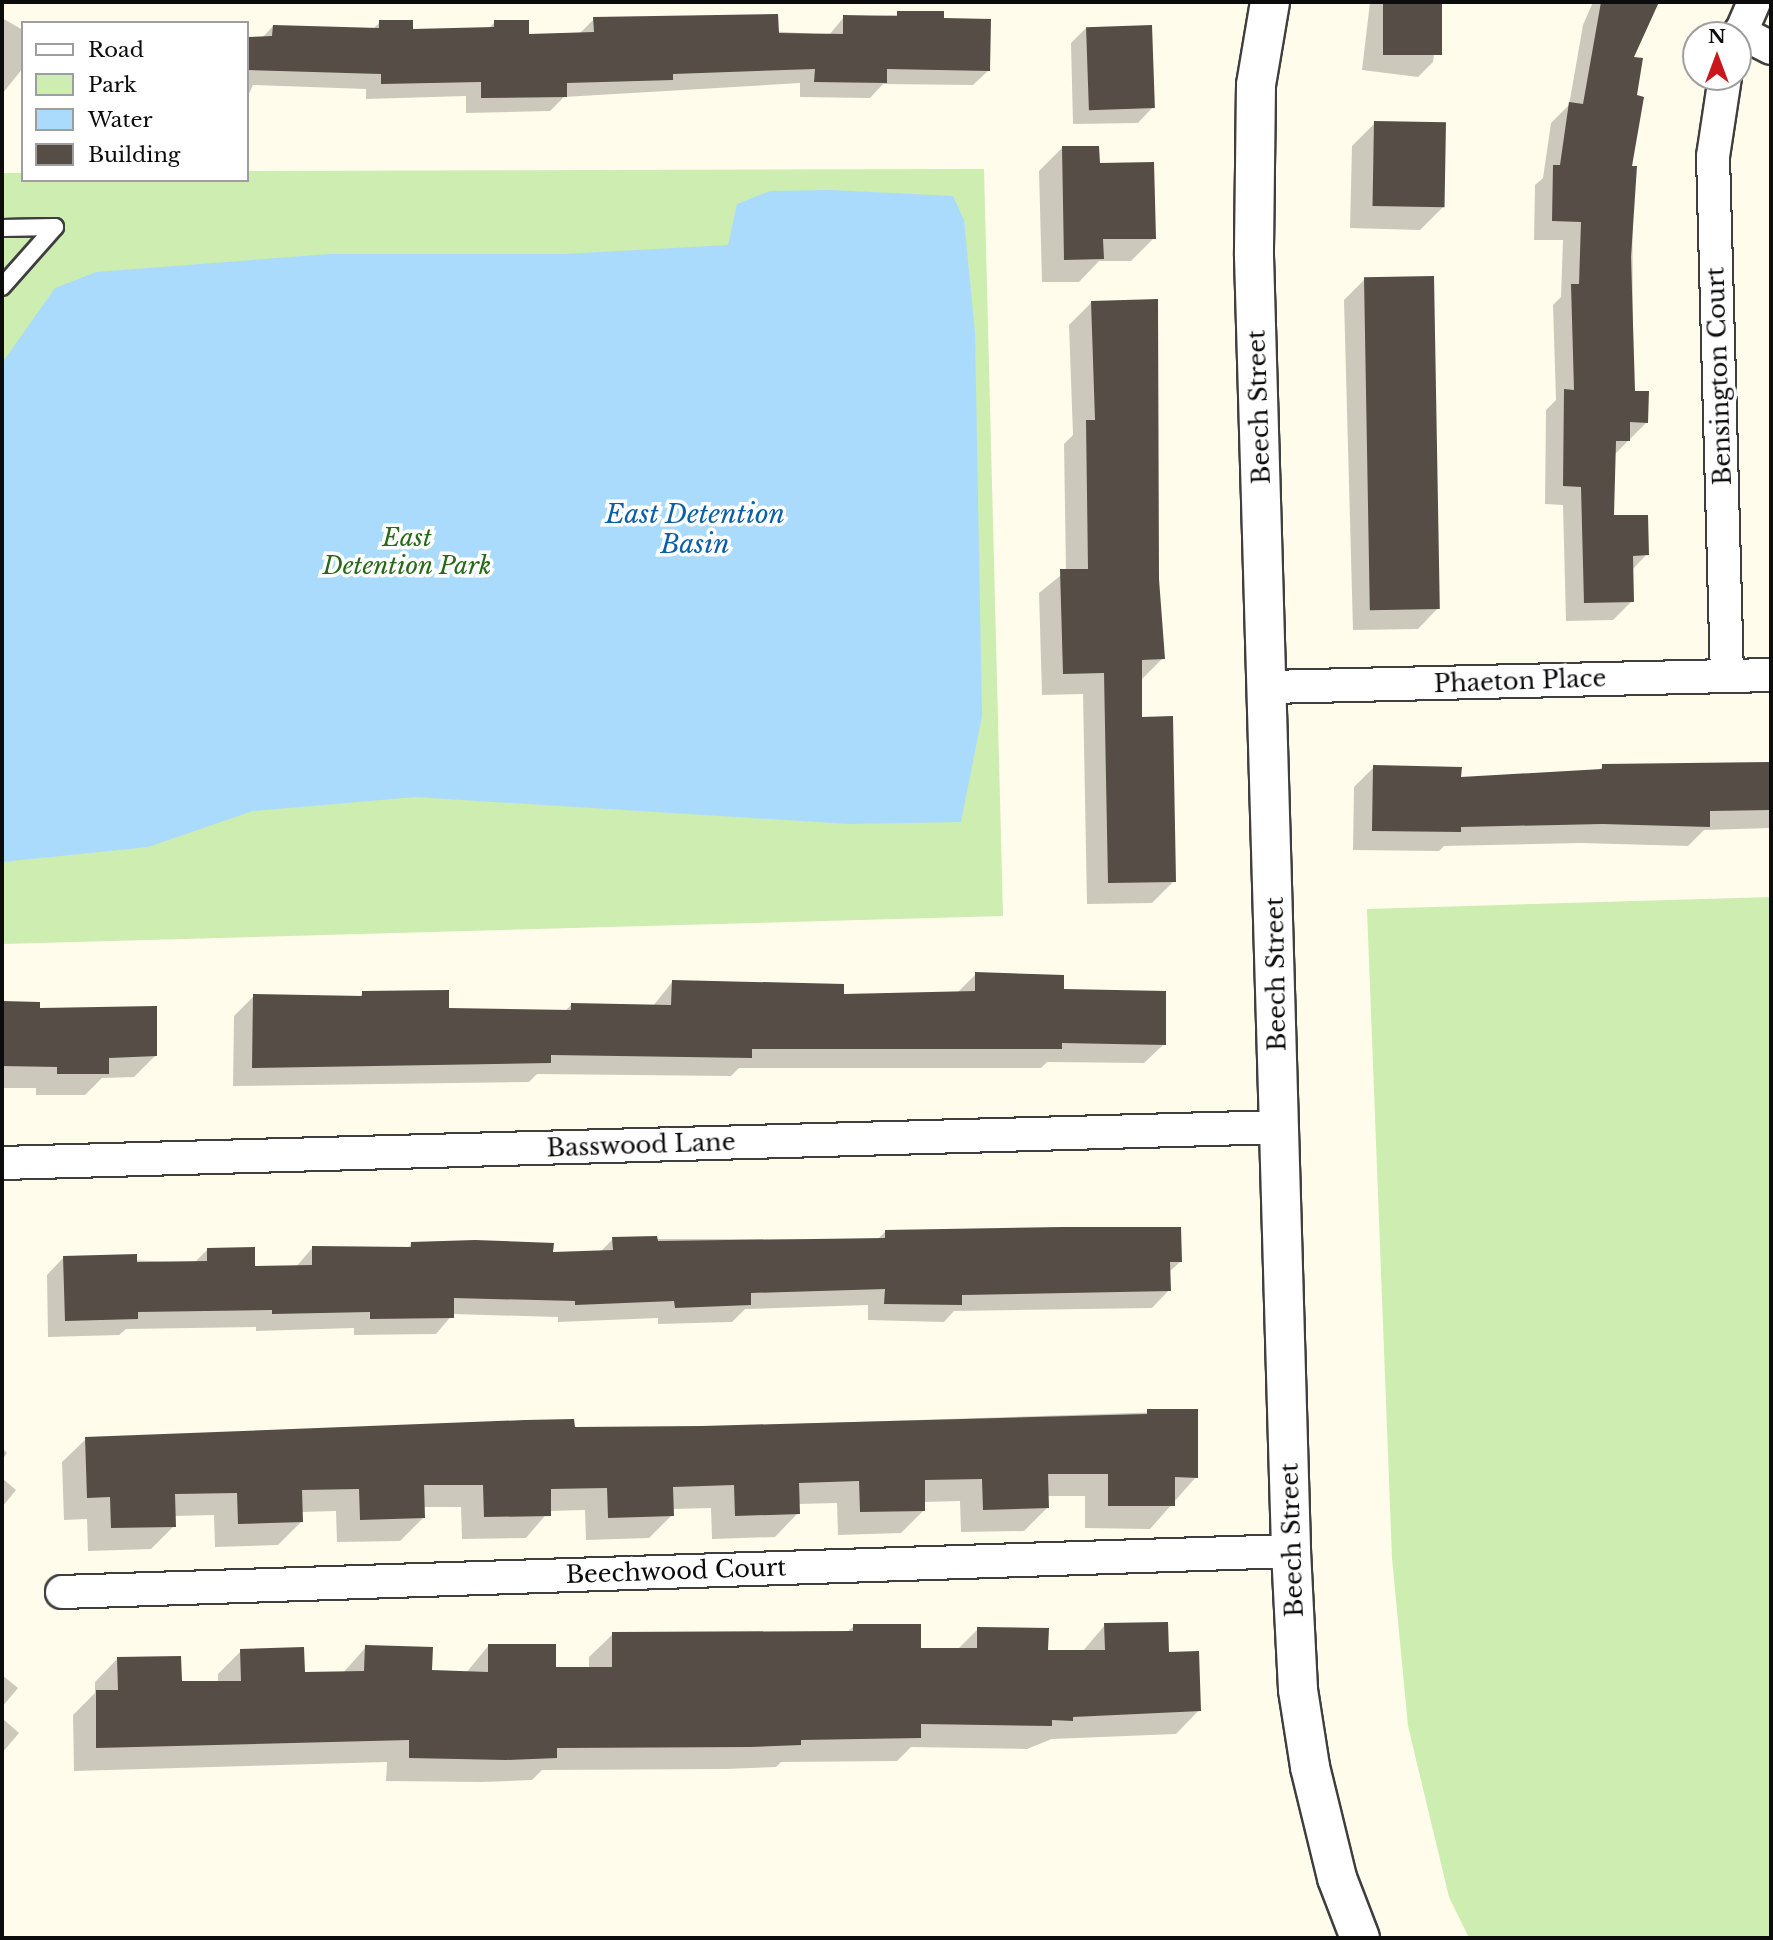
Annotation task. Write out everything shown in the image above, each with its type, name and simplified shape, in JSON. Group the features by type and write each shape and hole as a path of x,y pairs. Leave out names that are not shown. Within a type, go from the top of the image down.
{"street":[{"name":"Beech Street","path":"1270,2 1256,85 1253,154 1291,1551 1298,1690 1310,1767 1336,1878 1360,1938"},
{"path":"1746,21 1754,2"},
{"path":"1752,41 1771,48"},
{"name":"Bensington Court","path":"1723,91 1713,156 1727,676"},
{"name":"Phaeton Place","path":"1269,687 1771,675"},
{"name":"Basswood Lane","path":"2,1163 1280,1127"},
{"name":"Beechwood Court","path":"62,1592 1291,1551"}],"lane":[{"path":"2,228 55,227 2,287"}],"green space":[{"name":"East Detention Basin","path":"984,169 1003,916 2,944 2,173 21,173 21,182 248,182 248,171"},
{"path":"1771,897 1771,1938 1469,1938 1449,1897 1408,1726 1392,1558 1367,909"}],"water":[{"name":"East Detention Basin","path":"831,190 953,196 964,220 975,332 982,716 961,822 849,824 415,797 253,811 148,847 2,862 2,363 55,288 96,272 329,254 564,254 728,245 737,204 770,191"}],"building":[{"path":"1383,2 1442,2 1442,55 1383,55"},
{"path":"1601,2 1659,2 1634,57 1643,58 1637,95 1644,97 1632,166 1637,166 1631,257 1635,391 1649,391 1648,423 1630,422 1630,441 1616,441 1614,515 1648,515 1649,555 1633,556 1634,602 1584,603 1581,487 1563,486 1564,389 1574,390 1571,284 1579,284 1581,222 1552,221 1553,165 1560,165 1569,102 1583,104"},
{"path":"897,11 944,11 944,18 991,19 990,71 887,69 887,83 814,82 815,69 673,74 673,80 567,83 567,97 481,98 481,82 381,84 381,74 248,70 248,37 272,36 273,25 379,28 379,20 413,20 413,29 494,27 494,20 529,20 529,34 594,32 593,17 778,14 779,33 843,34 843,15 897,16"},
{"path":"1152,25 1155,108 1089,110 1086,27"},
{"path":"1374,121 1446,122 1445,207 1373,206"},
{"path":"1062,146 1099,146 1100,163 1154,162 1156,239 1103,239 1104,259 1064,260"},
{"path":"1434,276 1440,609 1370,610 1364,277"},
{"path":"1158,299 1159,579 1165,659 1142,660 1142,717 1173,716 1176,882 1108,883 1104,673 1063,674 1060,569 1088,569 1086,420 1095,420 1091,301"},
{"path":"1771,762 1771,810 1710,811 1710,827 1602,824 1461,827 1461,832 1372,831 1373,765 1462,767 1461,777 1602,769 1602,764"},
{"path":"975,972 1064,975 1064,989 1166,991 1166,1045 1062,1043 1062,1049 752,1049 752,1058 551,1055 551,1063 252,1068 253,994 362,996 362,991 449,990 449,1008 571,1010 571,1003 671,1005 672,980 844,984 844,994 975,991"},
{"path":"2,1001 40,1002 40,1008 157,1006 157,1056 109,1058 109,1074 57,1074 57,1067 2,1066"},
{"path":"1181,1227 1182,1262 1170,1262 1171,1291 962,1295 962,1305 884,1304 885,1289 751,1293 751,1305 675,1308 674,1301 575,1305 575,1301 454,1298 454,1318 370,1319 370,1312 272,1314 272,1310 138,1312 138,1319 65,1321 63,1256 137,1254 137,1262 207,1261 207,1248 255,1247 255,1266 312,1265 312,1246 411,1247 411,1242 475,1240 554,1243 553,1252 613,1250 612,1237 657,1236 658,1241 885,1238 885,1230"},
{"path":"1147,1409 1198,1409 1198,1478 1175,1477 1175,1506 1108,1506 1108,1474 1048,1474 1049,1508 983,1510 982,1479 925,1480 925,1511 860,1512 859,1481 799,1483 800,1514 735,1516 734,1485 673,1487 674,1516 608,1518 607,1488 551,1489 551,1516 484,1517 483,1485 424,1485 425,1518 360,1520 359,1489 302,1490 303,1522 238,1524 237,1493 175,1494 176,1527 111,1528 110,1497 87,1498 85,1437 525,1420 574,1419 575,1427 702,1426 1147,1414"},
{"path":"1168,1622 1169,1652 1199,1651 1201,1711 1073,1717 1073,1721 1052,1720 1052,1726 921,1724 921,1738 801,1740 801,1745 557,1748 557,1758 506,1760 409,1758 409,1740 96,1748 96,1690 118,1690 117,1657 181,1656 182,1681 241,1681 240,1649 304,1647 305,1672 364,1671 365,1645 433,1647 432,1670 488,1672 488,1644 556,1644 556,1667 612,1667 612,1632 853,1631 853,1624 921,1624 921,1648 977,1648 977,1627 1049,1628 1048,1650 1105,1650 1104,1623"}],"park label":[{"name":"East Detention Park","path":"407,552"}]}
